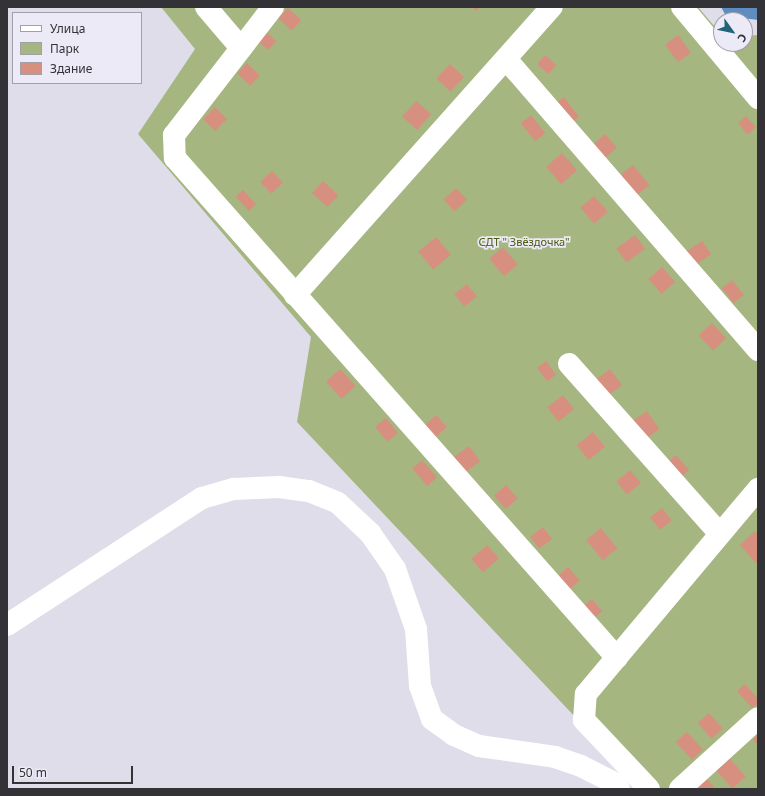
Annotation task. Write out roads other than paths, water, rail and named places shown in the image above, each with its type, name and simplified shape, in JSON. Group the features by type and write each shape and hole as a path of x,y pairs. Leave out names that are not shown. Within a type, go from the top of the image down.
{"lane":[{"path":"206,7 241,48"},
{"path":"273,7 174,135 175,158 617,658"},
{"path":"295,295 552,7"},
{"path":"682,7 758,98"},
{"path":"506,59 758,350"},
{"path":"569,364 720,534"},
{"path":"7,625 202,498 234,489 279,487 309,491 338,503 370,533 395,569 416,629 420,686 432,719 454,735 479,746 555,757 581,766 614,784 619,789"},
{"path":"649,789 584,720 586,694 758,489"},
{"path":"680,789 758,718"}],"water":[{"path":"721,7 758,7 758,20 753,19 753,12 724,12"}],"park label":[{"name":"СДТ \" Звёздочка\"","path":"524,242"}]}
